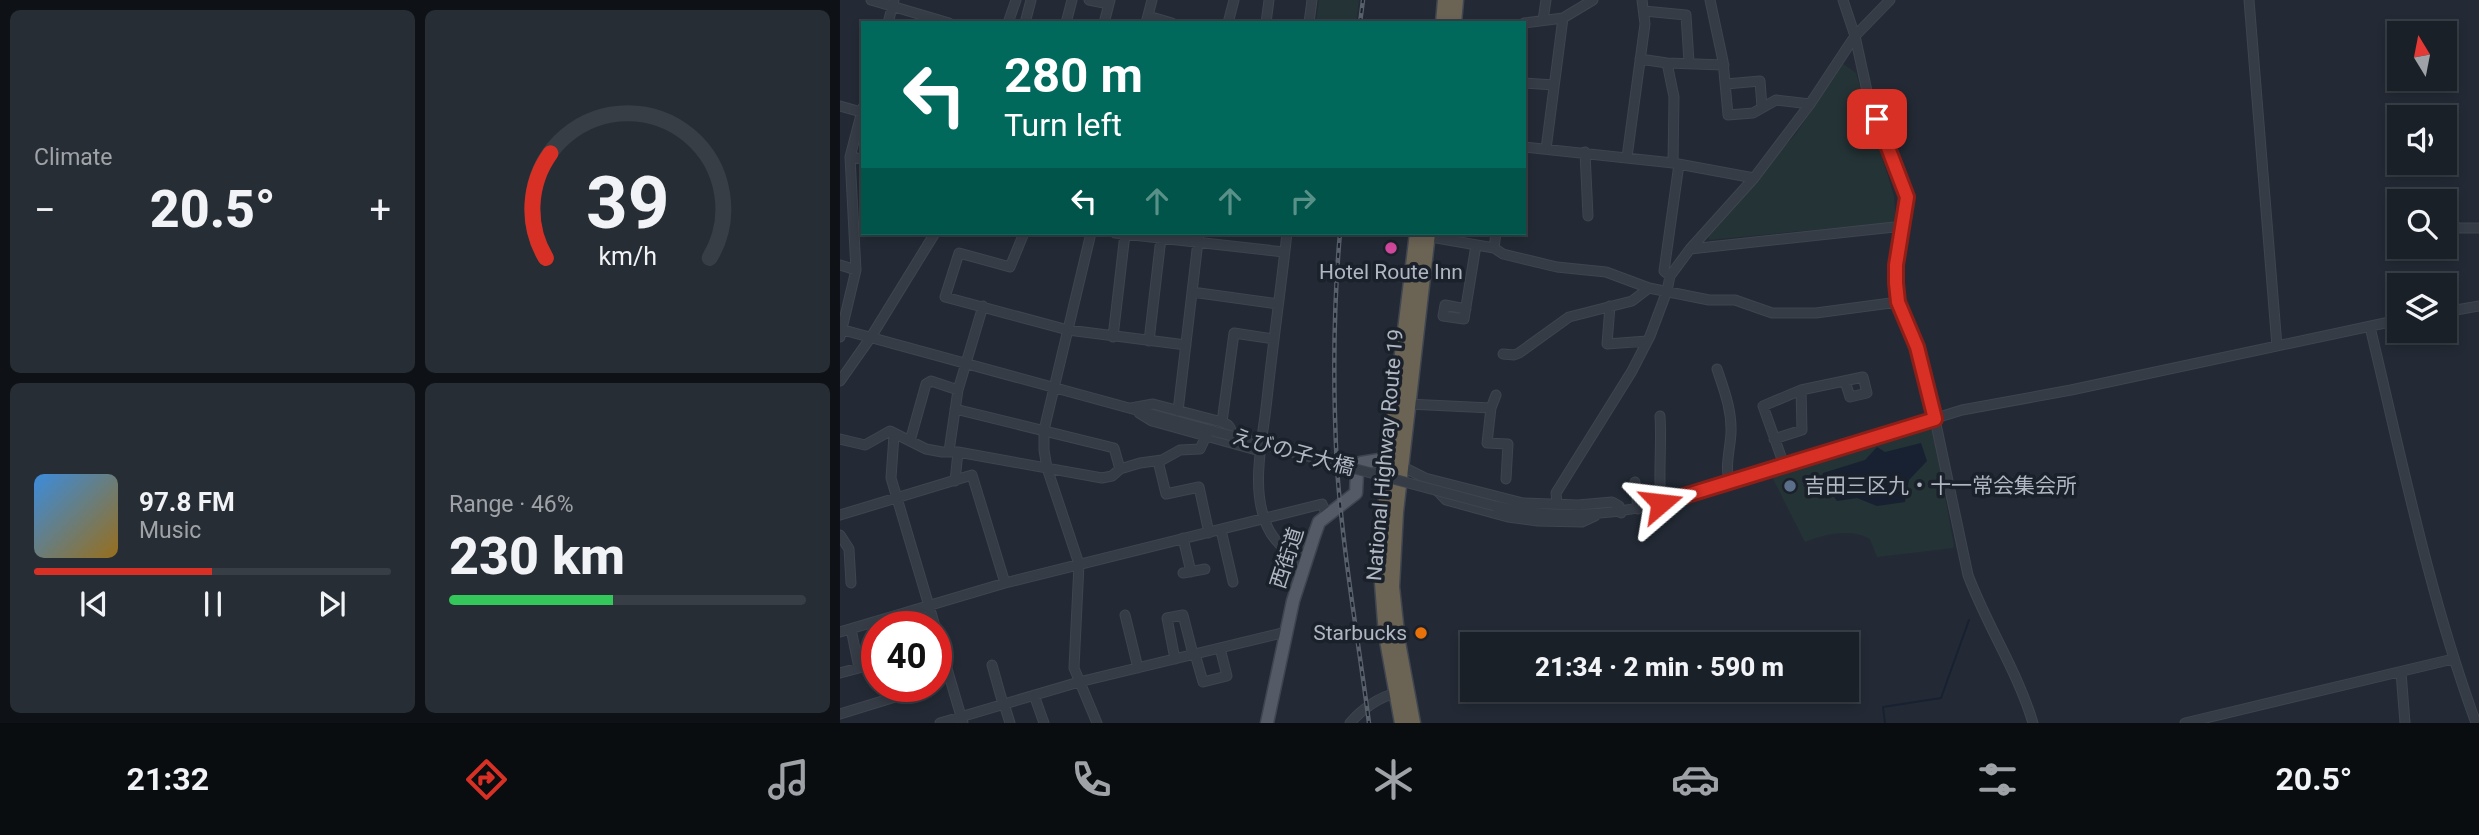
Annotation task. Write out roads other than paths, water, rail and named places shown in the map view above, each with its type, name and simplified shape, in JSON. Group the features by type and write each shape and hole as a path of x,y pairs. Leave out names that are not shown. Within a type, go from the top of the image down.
{"highway":[{"path":"1443,21 1445,0"},
{"path":"1454,21 1457,0"},
{"name":"National Highway Route 19","path":"1413,723 1398,642 1392,587 1395,464 1408,404 1422,235"},
{"name":"National Highway Route 19","path":"1402,723 1386,635 1380,557 1395,464 1422,235"}],"main road":[{"name":"西街道","path":"1267,723 1293,601 1319,522 1356,493 1357,474 1362,463 1371,460 1395,464"}],"street":[{"path":"871,0 893,3 943,21"},
{"path":"1009,21 1016,0"},
{"path":"1026,21 1031,0"},
{"path":"1067,21 1072,0"},
{"path":"1089,0 1110,2 1105,21"},
{"path":"1147,19 1152,0"},
{"path":"1229,21 1234,0"},
{"path":"1266,21 1269,0"},
{"path":"1309,21 1312,0"},
{"path":"1543,20 1546,0"},
{"path":"1526,23 1563,18 1593,0"},
{"path":"1627,157 1645,24 1642,0"},
{"path":"1710,0 1724,65 1728,115 1753,113 1776,100 1810,104"},
{"path":"1843,0 1855,36 1867,91 1907,197 1896,265 1898,302 1917,347 1968,575 1978,602 2016,674 2033,723"},
{"path":"1557,504 1556,493 1632,371 1647,341 1671,276 1690,249 1754,178 1810,104 1855,36 1890,0"},
{"path":"2249,0 2277,346"},
{"path":"888,21 893,3"},
{"path":"1644,11 1686,15 1689,62"},
{"path":"1546,149 1563,18"},
{"path":"1640,59 1724,65"},
{"path":"1667,63 1674,97 1676,163 1664,271 1671,276"},
{"path":"1726,84 1760,82 1762,107"},
{"path":"1526,83 1554,85"},
{"path":"840,106 861,109"},
{"path":"861,113 850,157 858,233 856,270 841,332 871,337 1055,386 1260,451"},
{"path":"1526,147 1676,163 1754,178"},
{"path":"1585,152 1588,216"},
{"path":"850,157 861,159"},
{"path":"1690,249 1904,226"},
{"path":"2457,227 2479,228"},
{"path":"841,378 871,337 934,235"},
{"path":"1023,235 1010,267 959,253 945,297 1068,330 1186,345"},
{"path":"1091,235 1044,430 1044,450 1047,468 1079,564 1074,668 1097,723"},
{"path":"1113,337 1120,235"},
{"path":"1136,235 1161,238 1198,237 1284,253"},
{"path":"1287,235 1260,451 1258,489 1264,519 1279,545 1306,561"},
{"path":"1427,235 1494,248 1503,254 1557,267 1606,272 1649,288 1709,300 1735,300 1772,313 1816,313 1898,302"},
{"path":"1494,248 1496,235"},
{"path":"1178,411 1198,237"},
{"path":"1149,341 1161,238"},
{"path":"1466,309 1476,245"},
{"path":"840,265 856,270"},
{"path":"1503,354 1519,353 1569,317 1632,301 1649,288"},
{"path":"1192,292 1278,304"},
{"path":"955,481 953,451 958,390 983,306"},
{"path":"1609,306 1607,344 1647,341"},
{"path":"2457,310 2479,306"},
{"path":"1424,478 1446,500 1508,517 1538,522 1582,522 1596,515 1621,513 1661,503 1962,410 2387,323"},
{"path":"2371,327 2415,516 2453,659 2476,723"},
{"path":"1222,422 1234,333 1274,339"},
{"path":"1717,369 1729,401 1731,431 1726,470 1729,482"},
{"path":"911,441 926,384 931,381 958,390"},
{"path":"1784,465 1763,406 1801,390 1845,381"},
{"path":"1774,439 1802,430 1801,390"},
{"path":"1496,395 1491,408 1487,443 1508,444 1506,479"},
{"path":"1131,408 1153,404 1228,424 1231,429 1231,443"},
{"path":"1408,404 1491,408"},
{"path":"956,409 1114,448 1120,469"},
{"path":"1660,416 1662,447 1658,476 1661,503"},
{"path":"840,439 865,445 890,431 926,449 953,451 1102,478 1112,476 1120,469 1158,461 1180,450 1200,449 1210,433"},
{"name":"えびの子大橋","path":"1210,433 1495,506 1536,514 1596,515"},
{"path":"894,435 891,478 931,611"},
{"path":"1158,461 1166,494 1199,487 1209,533"},
{"path":"1395,464 1424,478 1523,503 1578,505 1612,502 1619,506 1621,513"},
{"path":"840,515 972,475 1005,583"},
{"path":"1635,482 1638,509"},
{"path":"840,632 1005,583 1322,504 1328,515"},
{"path":"1221,530 1233,582"},
{"path":"840,535 849,549 850,583"},
{"path":"1183,538 1187,573 1205,569"},
{"path":"1125,615 1138,668"},
{"path":"1175,659 1167,618 1183,615 1203,682 1227,676 1220,648"},
{"path":"840,673 859,668 851,629"},
{"path":"940,723 962,720 1004,704 1079,682 1286,632"},
{"path":"2185,723 2453,659"},
{"path":"991,665 1010,723"},
{"path":"2401,672 2405,723"},
{"path":"952,684 962,720"},
{"path":"1353,722 1367,707 1396,693"},
{"path":"1034,695 1044,723"},
{"path":"840,714 879,702"}],"water":[{"path":"1921,443 1927,461 1909,480 1905,502 1877,506 1857,498 1837,501 1821,479 1823,473 1865,460 1877,447 1885,452"}],"waterway":[{"path":"1885,723 1883,707 1941,698 1969,620"}],"railway":[{"path":"1360,21 1363,0"},
{"path":"1340,235 1334,350 1337,468 1369,723"}],"place":[{"name":"Hotel Route Inn","path":"1391,248"},
{"name":"吉田三区九・十一常会集会所","path":"1790,486"},
{"name":"Starbucks","path":"1421,633"}]}
